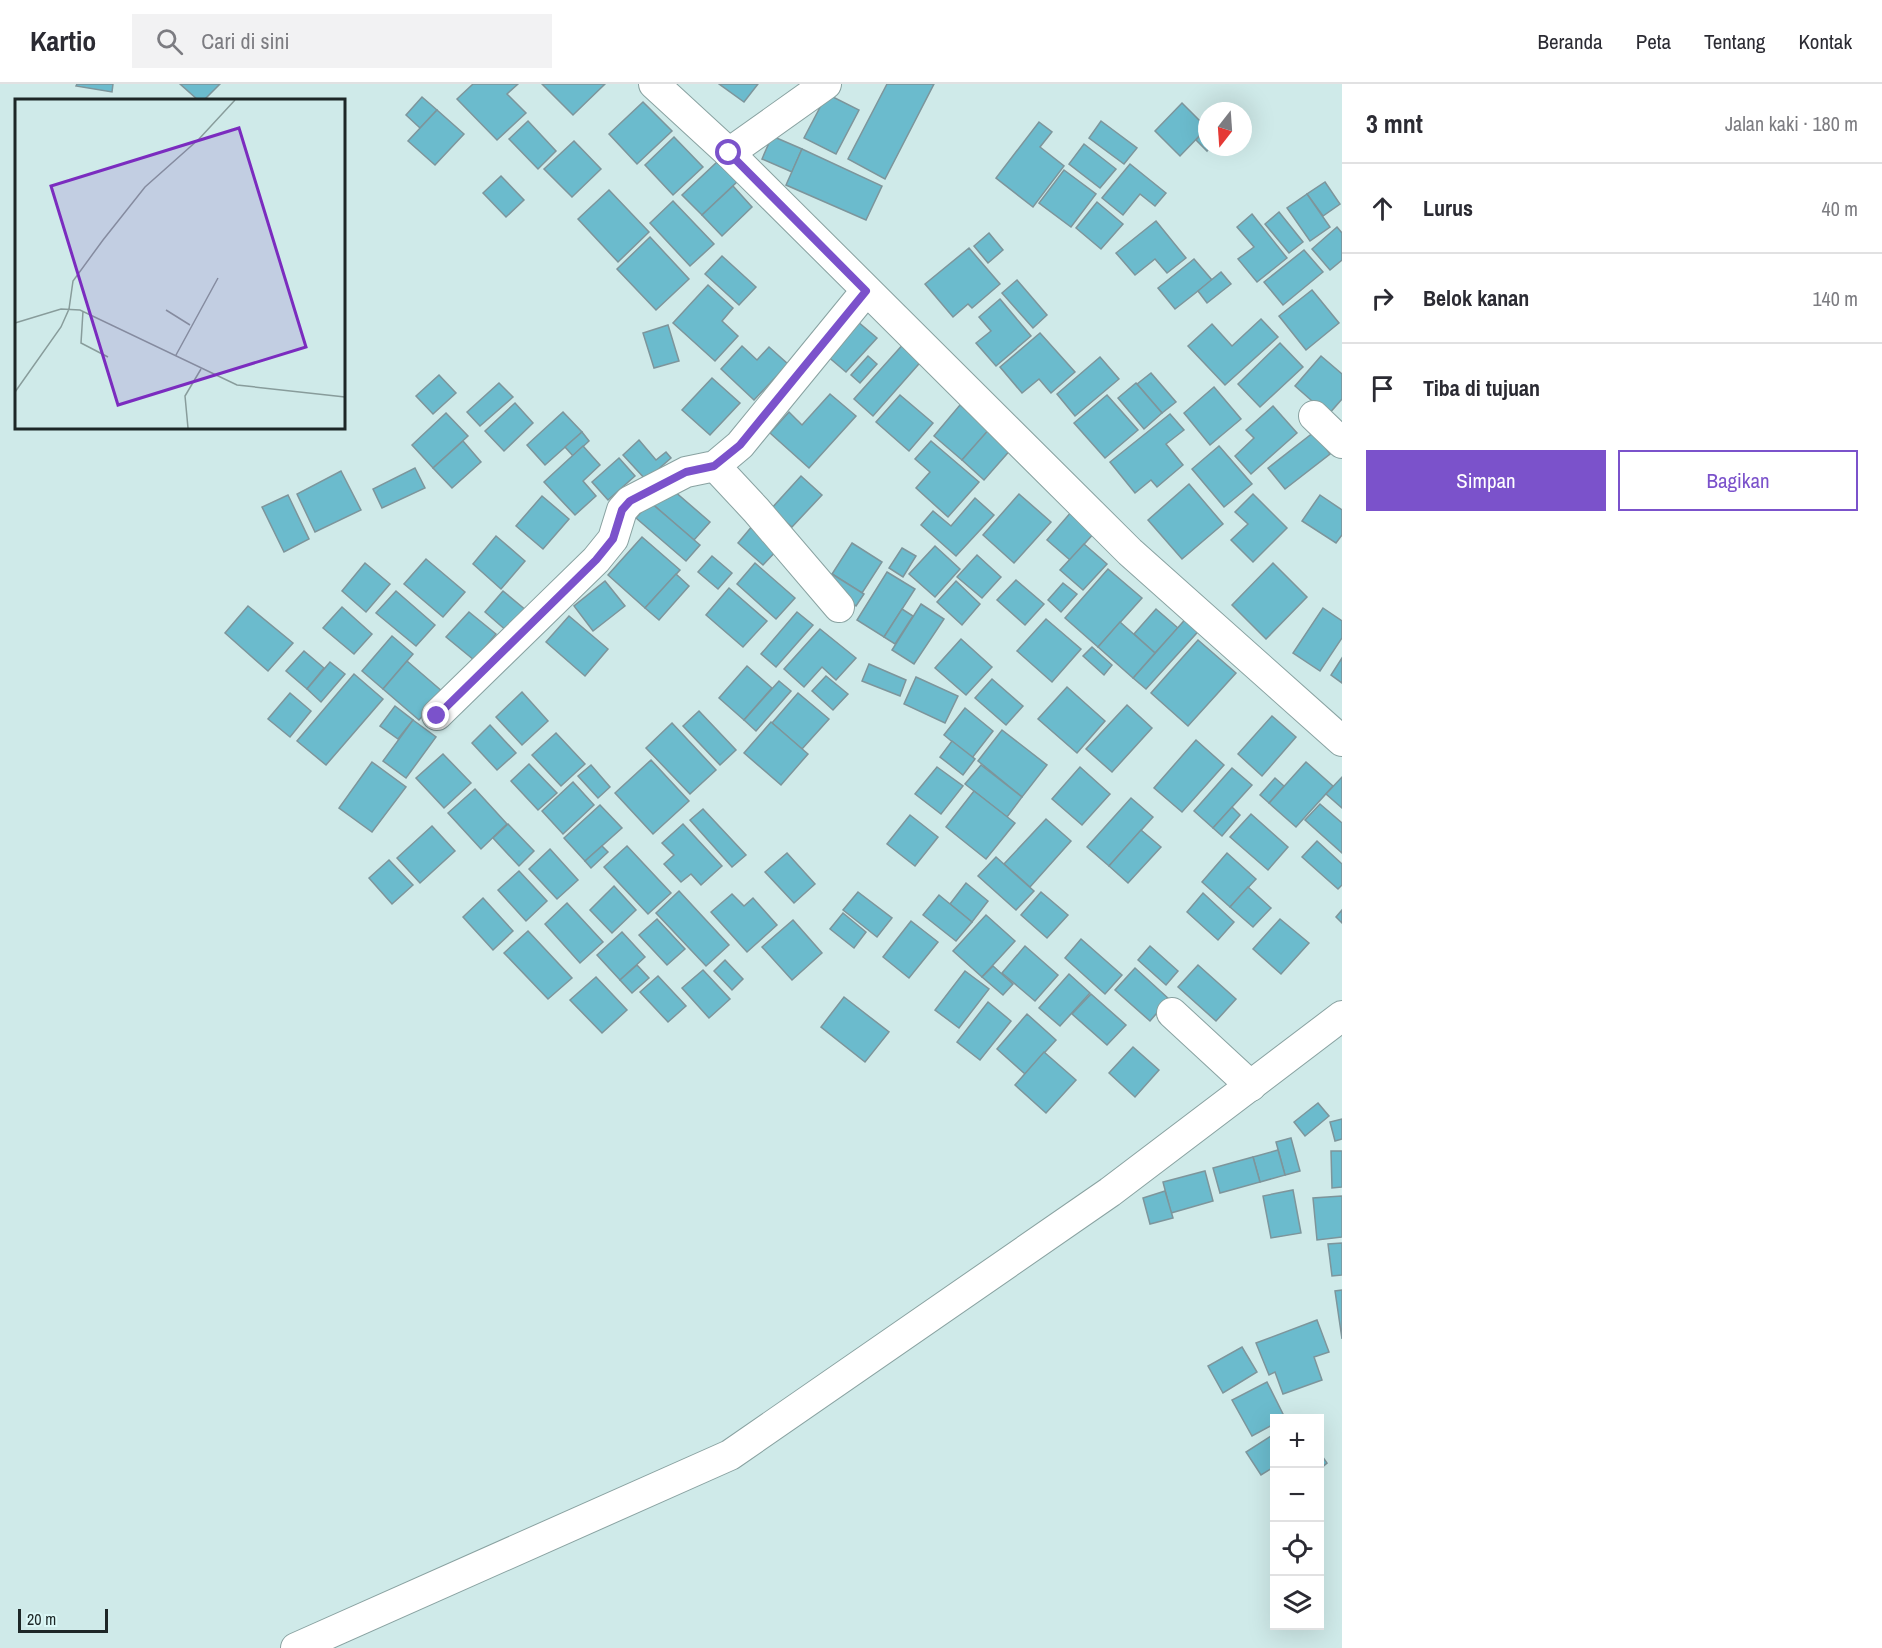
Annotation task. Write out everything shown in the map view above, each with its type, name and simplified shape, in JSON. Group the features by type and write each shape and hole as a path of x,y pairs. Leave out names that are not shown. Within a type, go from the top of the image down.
{"street":[{"path":"654,84 729,153 1130,552 1342,741"},
{"path":"729,153 826,84"},
{"path":"437,716 596,560 613,539 622,510 630,501 686,472 714,466 740,445 866,291"},
{"path":"1314,416 1342,442"},
{"path":"714,466 756,510 839,608"},
{"path":"1172,1013 1251,1086"},
{"path":"296,1648 730,1455 1110,1192 1342,1016"}],"building":[{"path":"77,84 113,84 112,92 76,86"},
{"path":"180,84 220,84 205,99 197,99"},
{"path":"473,84 518,84 507,94 526,113 497,140 457,99"},
{"path":"542,84 605,84 573,115"},
{"path":"719,84 758,84 744,102"},
{"path":"887,84 934,84 885,179 848,159"},
{"path":"827,94 859,110 836,154 804,138"},
{"path":"422,97 437,110 420,128 406,115"},
{"path":"643,102 672,131 637,164 609,134"},
{"path":"1182,103 1198,119 1198,137 1180,156 1155,131"},
{"path":"437,110 464,134 435,165 408,141"},
{"path":"528,121 556,151 538,169 509,139"},
{"path":"1101,121 1137,148 1124,164 1089,138"},
{"path":"1039,122 1052,132 1040,147 1064,166 1033,207 996,178"},
{"path":"772,136 802,149 792,172 762,159"},
{"path":"674,137 703,167 673,195 645,165"},
{"path":"574,141 601,169 572,197 544,169"},
{"path":"1084,144 1116,169 1100,188 1069,164"},
{"path":"802,149 882,186 866,220 786,185"},
{"path":"718,161 738,181 702,215 682,195"},
{"path":"1130,164 1166,193 1155,206 1140,194 1123,215 1102,198"},
{"path":"1064,170 1096,194 1071,227 1039,203"},
{"path":"501,176 524,200 506,217 483,193"},
{"path":"1325,182 1340,204 1323,216 1307,194"},
{"path":"733,186 752,207 722,236 702,215"},
{"path":"609,190 649,232 618,262 578,219"},
{"path":"1307,194 1330,227 1310,241 1287,208"},
{"path":"673,201 714,244 690,266 650,223"},
{"path":"1097,202 1123,224 1101,249 1076,228"},
{"path":"1279,212 1303,242 1289,253 1265,224"},
{"path":"1252,214 1287,258 1257,282 1238,259 1254,247 1237,227"},
{"path":"1156,221 1186,258 1167,273 1155,259 1135,275 1116,253"},
{"path":"1337,227 1342,233 1342,260 1330,270 1312,249"},
{"path":"989,233 1003,250 988,263 974,246"},
{"path":"650,237 689,279 656,310 617,269"},
{"path":"969,248 1000,284 972,308 968,304 953,317 925,284"},
{"path":"1304,250 1323,272 1283,305 1264,282"},
{"path":"722,256 756,287 739,305 705,274"},
{"path":"1194,259 1212,280 1175,309 1158,288"},
{"path":"1221,272 1231,284 1207,303 1198,291"},
{"path":"1017,280 1047,315 1033,328 1002,293"},
{"path":"708,285 733,308 722,321 738,336 715,361 673,323"},
{"path":"1312,290 1339,323 1306,350 1279,316"},
{"path":"1000,299 1031,336 996,366 976,343 991,331 979,317"},
{"path":"1261,319 1278,337 1225,385 1188,346 1212,324 1232,346"},
{"path":"857,321 877,338 846,372 826,355"},
{"path":"668,325 679,361 654,368 643,333"},
{"path":"1040,333 1075,372 1051,393 1039,379 1022,393 1000,367"},
{"path":"906,341 925,357 873,416 854,399"},
{"path":"1280,343 1303,367 1260,407 1238,384"},
{"path":"742,346 757,360 769,347 788,364 754,400 721,369"},
{"path":"868,356 877,364 860,383 851,375"},
{"path":"1321,356 1342,374 1342,399 1328,415 1295,386"},
{"path":"1100,357 1119,379 1075,416 1057,394"},
{"path":"1151,373 1176,402 1162,413 1137,384"},
{"path":"439,375 456,393 433,414 416,396"},
{"path":"712,378 740,403 710,435 682,410"},
{"path":"499,383 513,397 480,426 467,412"},
{"path":"1136,383 1162,413 1144,429 1118,398"},
{"path":"1214,387 1241,419 1210,445 1184,413"},
{"path":"830,394 856,416 809,468 770,433 789,412 802,425"},
{"path":"900,395 933,423 909,451 876,422"},
{"path":"1107,395 1138,430 1105,458 1074,423"},
{"path":"515,403 533,423 504,451 485,431"},
{"path":"960,405 989,430 962,460 934,436"},
{"path":"1273,406 1297,433 1251,474 1235,456 1254,438 1246,430"},
{"path":"563,412 582,432 545,465 527,445"},
{"path":"446,413 468,436 433,468 412,445"},
{"path":"1170,414 1184,430 1166,444 1183,465 1157,487 1151,480 1135,493 1110,462"},
{"path":"991,427 1013,447 984,480 962,460"},
{"path":"582,432 589,441 573,456 565,447"},
{"path":"1314,432 1330,454 1285,489 1268,468"},
{"path":"639,440 656,460 666,452 671,458 646,480 623,455"},
{"path":"463,441 481,462 452,488 433,468"},
{"path":"931,441 979,482 948,517 916,488 930,472 915,459"},
{"path":"583,446 600,465 583,481 596,496 575,515 544,482"},
{"path":"1219,446 1252,484 1224,507 1192,469"},
{"path":"619,458 635,476 608,500 592,482"},
{"path":"415,468 425,488 382,508 373,489"},
{"path":"341,471 361,510 315,532 297,494"},
{"path":"801,476 822,495 792,527 771,509"},
{"path":"666,484 710,522 694,540 650,502"},
{"path":"1189,484 1223,524 1182,559 1148,520"},
{"path":"1019,494 1051,522 1014,563 983,535"},
{"path":"1253,494 1287,528 1253,562 1231,540 1248,524 1235,512"},
{"path":"288,495 309,539 284,552 262,507"},
{"path":"1320,495 1342,510 1342,535 1336,543 1302,521"},
{"path":"542,496 569,519 543,549 516,526"},
{"path":"975,498 994,515 956,556 921,525 933,511 951,526"},
{"path":"650,502 700,545 686,561 636,518"},
{"path":"1072,511 1095,532 1070,560 1047,540"},
{"path":"753,525 779,548 763,565 738,543"},
{"path":"496,536 525,561 501,589 473,564"},
{"path":"642,537 680,570 645,608 608,575"},
{"path":"852,543 882,562 862,593 832,574"},
{"path":"1084,544 1107,564 1083,590 1060,570"},
{"path":"935,546 960,569 935,597 909,574"},
{"path":"902,548 916,556 903,577 889,568"},
{"path":"977,555 1001,577 982,598 957,577"},
{"path":"712,556 732,573 718,589 698,572"},
{"path":"426,559 465,592 443,617 404,584"},
{"path":"365,563 390,584 366,612 342,591"},
{"path":"755,563 795,598 776,619 737,584"},
{"path":"1273,563 1307,597 1266,639 1232,605"},
{"path":"1108,569 1142,598 1098,647 1065,618"},
{"path":"887,572 915,589 884,637 857,620"},
{"path":"676,574 689,586 659,620 645,608"},
{"path":"832,574 864,594 856,606 825,586"},
{"path":"1016,580 1044,604 1025,625 997,600"},
{"path":"605,581 625,606 593,631 574,606"},
{"path":"956,581 980,604 962,625 937,602"},
{"path":"1063,583 1077,594 1061,612 1048,600"},
{"path":"729,588 767,621 743,647 706,615"},
{"path":"396,591 435,625 416,646 376,613"},
{"path":"503,591 527,611 508,632 485,612"},
{"path":"921,604 944,619 914,664 892,650"},
{"path":"248,606 293,643 268,671 225,633"},
{"path":"342,607 372,634 354,654 323,628"},
{"path":"1323,608 1342,621 1342,638 1320,671 1293,653"},
{"path":"902,609 913,616 895,644 884,637"},
{"path":"1156,609 1178,628 1155,653 1134,634"},
{"path":"469,612 496,634 474,660 446,637"},
{"path":"797,612 813,625 776,667 761,654"},
{"path":"1190,614 1204,625 1146,689 1133,678"},
{"path":"569,616 608,649 585,676 546,642"},
{"path":"1046,619 1081,649 1052,682 1017,651"},
{"path":"1120,622 1155,653 1133,678 1098,647"},
{"path":"820,629 856,658 836,680 822,667 804,687 784,669"},
{"path":"392,636 413,654 383,689 362,671"},
{"path":"961,639 992,667 966,695 935,668"},
{"path":"1198,640 1236,673 1188,726 1151,693"},
{"path":"1092,647 1112,665 1104,675 1083,656"},
{"path":"304,651 324,668 307,689 286,671"},
{"path":"1342,658 1342,683 1331,675"},
{"path":"407,661 443,692 419,720 383,689"},
{"path":"330,662 345,674 321,702 307,689"},
{"path":"869,664 906,680 900,696 862,681"},
{"path":"747,666 772,688 744,720 719,698"},
{"path":"354,674 383,699 326,765 297,741"},
{"path":"826,676 848,694 833,710 812,691"},
{"path":"916,677 958,696 945,723 904,704"},
{"path":"992,679 1023,706 1006,725 975,698"},
{"path":"779,681 791,691 756,731 744,720"},
{"path":"1067,687 1105,721 1077,753 1038,719"},
{"path":"522,692 548,721 522,745 496,717"},
{"path":"290,693 311,711 290,737 268,719"},
{"path":"798,693 829,719 802,749 772,723"},
{"path":"1127,705 1152,728 1112,772 1086,749"},
{"path":"395,706 413,720 398,739 380,726"},
{"path":"965,708 993,731 972,758 944,735"},
{"path":"699,711 736,750 720,765 683,726"},
{"path":"1272,716 1296,737 1262,776 1238,754"},
{"path":"413,720 436,737 406,778 383,761"},
{"path":"771,722 808,754 781,785 744,753"},
{"path":"672,723 716,770 690,794 646,748"},
{"path":"490,725 516,753 497,770 472,743"},
{"path":"1002,730 1047,765 1022,797 978,761"},
{"path":"556,733 585,764 561,786 532,755"},
{"path":"1196,740 1224,765 1182,812 1154,788"},
{"path":"952,741 975,759 963,775 940,757"},
{"path":"443,754 471,783 444,808 416,778"},
{"path":"651,760 689,801 653,834 615,793"},
{"path":"372,762 406,787 372,832 339,808"},
{"path":"1306,762 1333,786 1296,827 1269,803"},
{"path":"529,764 557,793 538,810 511,781"},
{"path":"591,765 610,787 598,798 578,776"},
{"path":"981,765 1022,797 1007,817 965,784"},
{"path":"937,767 963,786 941,814 915,794"},
{"path":"1080,767 1110,794 1082,825 1052,799"},
{"path":"1232,768 1252,785 1213,828 1194,811"},
{"path":"1342,777 1342,808 1326,794"},
{"path":"1275,778 1284,786 1269,803 1260,795"},
{"path":"573,782 594,805 563,834 542,811"},
{"path":"475,789 507,824 481,849 448,813"},
{"path":"974,791 1015,823 986,859 946,827"},
{"path":"1131,798 1153,817 1109,866 1087,847"},
{"path":"1320,804 1342,823 1342,853 1305,820"},
{"path":"600,805 622,828 585,861 564,838"},
{"path":"1232,807 1240,815 1222,836 1213,828"},
{"path":"703,809 746,855 732,867 690,820"},
{"path":"1251,814 1288,847 1268,870 1230,837"},
{"path":"910,815 938,837 915,866 887,844"},
{"path":"1046,819 1071,841 1030,887 1004,864"},
{"path":"508,824 534,851 519,866 493,838"},
{"path":"683,824 722,866 701,885 691,874 681,882 664,864 674,855 662,843"},
{"path":"432,826 455,851 420,883 397,858"},
{"path":"1141,830 1161,847 1128,883 1109,866"},
{"path":"1317,841 1342,864 1342,885 1338,889 1302,857"},
{"path":"602,846 608,852 591,868 585,861"},
{"path":"627,846 671,893 648,914 604,867"},
{"path":"550,849 578,880 557,899 529,869"},
{"path":"787,853 815,884 794,903 765,872"},
{"path":"1227,853 1256,879 1230,907 1202,882"},
{"path":"996,857 1034,891 1016,910 978,876"},
{"path":"389,860 413,885 392,904 369,878"},
{"path":"519,871 547,901 526,921 498,890"},
{"path":"966,883 988,901 972,922 950,904"},
{"path":"614,886 636,910 612,933 590,910"},
{"path":"1248,887 1271,908 1253,927 1230,907"},
{"path":"679,891 729,945 706,966 656,913"},
{"path":"858,892 892,918 877,937 843,910"},
{"path":"1041,892 1068,915 1047,938 1021,915"},
{"path":"1203,893 1234,922 1218,940 1187,912"},
{"path":"732,894 744,906 753,898 777,925 747,952 711,912"},
{"path":"939,895 972,922 956,941 923,915"},
{"path":"483,898 513,931 493,950 463,917"},
{"path":"567,903 603,942 580,963 545,924"},
{"path":"1342,910 1342,923 1336,917"},
{"path":"843,913 866,932 854,948 830,929"},
{"path":"986,915 1015,941 982,977 953,951"},
{"path":"657,919 685,949 667,965 639,935"},
{"path":"1280,919 1309,943 1281,974 1253,949"},
{"path":"793,920 822,953 792,980 762,947"},
{"path":"911,921 938,942 909,978 883,957"},
{"path":"528,931 572,978 548,999 504,953"},
{"path":"622,932 645,957 620,980 597,955"},
{"path":"1081,939 1122,975 1105,994 1065,958"},
{"path":"1025,946 1058,975 1035,1001 1002,973"},
{"path":"1150,946 1178,971 1166,985 1138,960"},
{"path":"725,960 743,979 732,990 714,971"},
{"path":"637,965 649,978 632,993 620,980"},
{"path":"1198,965 1236,999 1216,1021 1178,987"},
{"path":"993,966 1013,984 1003,995 982,977"},
{"path":"1135,968 1169,999 1150,1021 1115,990"},
{"path":"703,970 730,999 709,1018 682,988"},
{"path":"965,971 989,989 959,1028 935,1010"},
{"path":"1069,974 1090,993 1060,1026 1039,1008"},
{"path":"658,976 686,1006 668,1022 640,992"},
{"path":"596,977 627,1010 602,1033 570,1000"},
{"path":"1091,994 1126,1025 1107,1045 1072,1014"},
{"path":"844,997 889,1032 865,1062 821,1027"},
{"path":"988,1002 1011,1021 980,1060 957,1042"},
{"path":"1027,1014 1056,1040 1025,1074 997,1049"},
{"path":"1133,1047 1159,1070 1135,1097 1109,1073"},
{"path":"1044,1052 1076,1080 1046,1113 1015,1085"},
{"path":"1318,1103 1329,1116 1305,1136 1294,1122"},
{"path":"1342,1119 1342,1139 1335,1141 1330,1122"},
{"path":"1291,1138 1300,1171 1285,1175 1276,1142"},
{"path":"1278,1150 1285,1175 1260,1182 1253,1157"},
{"path":"1331,1151 1342,1151 1342,1187 1332,1188"},
{"path":"1253,1157 1260,1182 1220,1193 1213,1168"},
{"path":"1205,1171 1213,1201 1171,1213 1163,1182"},
{"path":"1293,1190 1301,1233 1271,1238 1263,1196"},
{"path":"1165,1191 1173,1218 1150,1224 1143,1198"},
{"path":"1342,1196 1342,1237 1317,1240 1313,1198"},
{"path":"1342,1243 1342,1275 1332,1276 1328,1244"},
{"path":"1342,1290 1342,1339 1335,1291"},
{"path":"1317,1320 1329,1352 1314,1357 1322,1380 1283,1394 1275,1372 1269,1375 1256,1343"},
{"path":"1242,1347 1257,1372 1223,1393 1208,1366"},
{"path":"1267,1382 1283,1414 1270,1414 1270,1426 1252,1436 1232,1400"},
{"path":"1270,1437 1270,1469 1261,1475 1246,1452"}],"route":[{"path":"437,716 596,560 613,539 622,510 630,501 686,472 714,466 740,445 866,291 729,153"}]}
